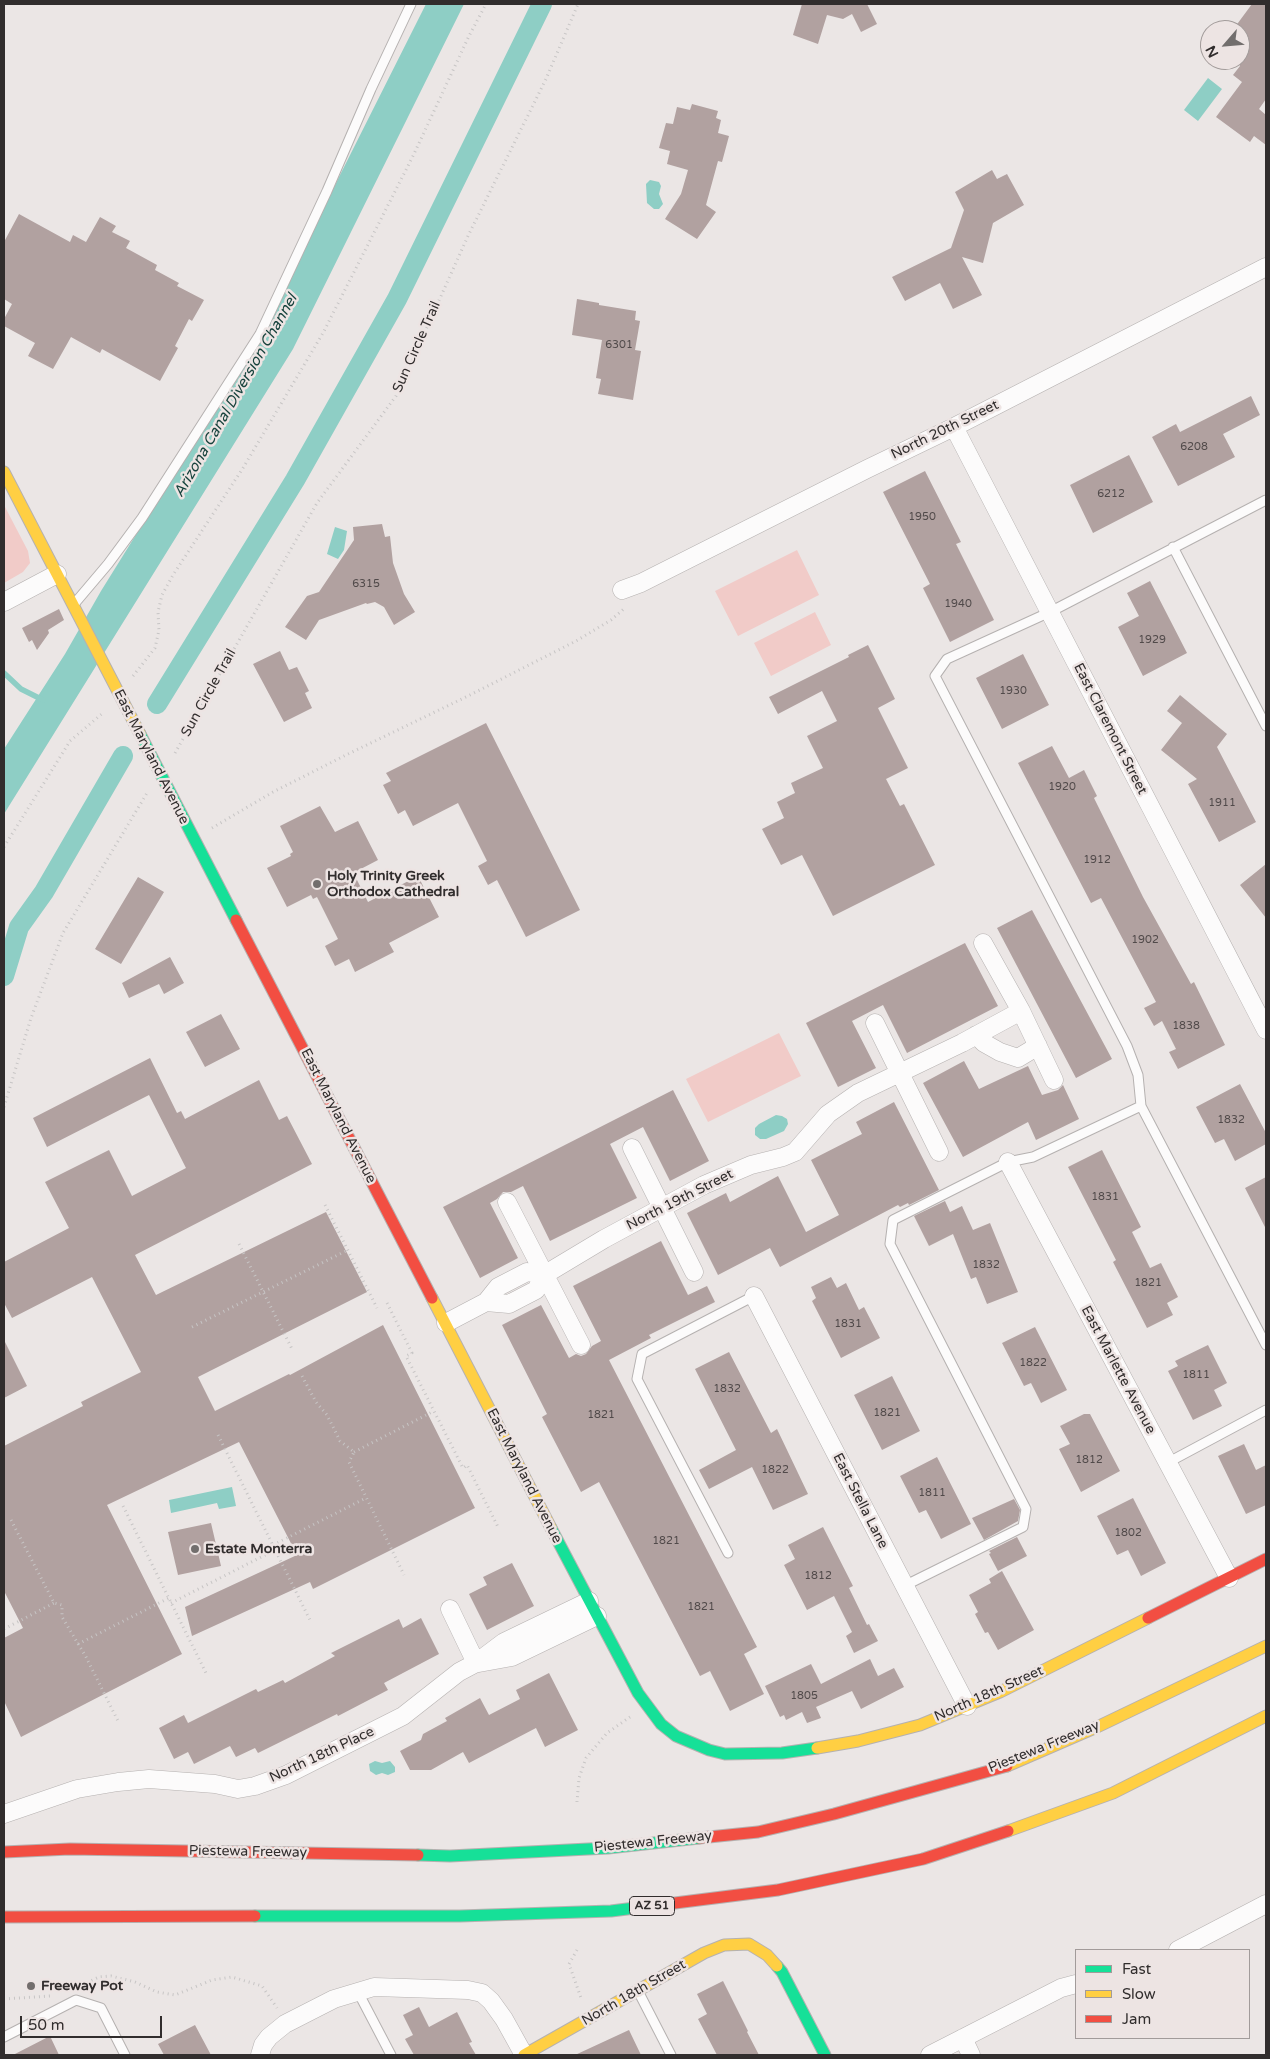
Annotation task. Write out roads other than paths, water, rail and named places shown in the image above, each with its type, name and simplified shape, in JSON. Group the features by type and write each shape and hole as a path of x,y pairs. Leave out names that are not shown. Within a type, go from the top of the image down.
{"main road":[{"name":"East Maryland Avenue","path":"4,472 638,1693 661,1724 676,1736 692,1744"},
{"name":"North 18th Street","path":"692,1744 725,1754 782,1753 858,1741 920,1724 1000,1692 1266,1559"},
{"name":"Piestewa Freeway","path":"4,1852 70,1849 450,1856 608,1848 758,1832 834,1814 1009,1765 1097,1726 1266,1646"},
{"name":"AZ 51","path":"4,1917 460,1916 602,1911 778,1890 923,1858 1018,1828 1113,1793 1266,1716"},
{"name":"North 18th Street","path":"524,2055 704,1953 724,1944 749,1944 767,1955 782,1972 825,2055"}],"street":[{"name":"North 20th Street","path":"622,590 641,583 954,427 1266,268"},
{"name":"East Claremont Street","path":"954,427 1266,1030"},
{"path":"4,602 57,574"},
{"path":"983,943 1021,1010 1054,1080"},
{"name":"North 19th Street","path":"446,1323 486,1302 498,1287 527,1272 544,1274 661,1208 712,1182 751,1165 795,1152 828,1114 858,1093 962,1044 1021,1010"},
{"path":"875,1023 939,1152"},
{"path":"976,1035 984,1043 1000,1052 1018,1058 1038,1046"},
{"path":"632,1148 694,1272"},
{"name":"East Marlette Avenue","path":"1008,1162 1229,1578"},
{"path":"507,1202 581,1345"},
{"name":"East Stella Lane","path":"754,1296 967,1706"},
{"name":"North 18th Place","path":"4,1814 77,1789 118,1782 149,1779 215,1784 238,1789 255,1786 286,1775 403,1716 459,1672 593,1608"},
{"path":"450,1609 476,1664"},
{"path":"1180,1949 1266,1904"},
{"path":"930,2055 1061,1988 1075,1984"},
{"path":"260,2055 262,2045 285,2024 334,1999 374,1987 468,1990 482,1993 491,2000 524,2055"},
{"path":"963,2038 971,2055"}],"lane":[{"path":"73,605 108,564 142,518 260,334 327,191 370,89 411,4"},
{"path":"1266,500 1050,612 947,659 935,676 1127,1046 1138,1075 1141,1106 1266,1345"},
{"path":"1173,547 1266,726"},
{"path":"904,1586 1023,1527 1026,1509 890,1244 893,1220 1008,1162 1033,1157 1141,1106"},
{"path":"728,1553 637,1379 642,1354 754,1296"},
{"path":"1168,1463 1266,1410"},
{"path":"638,1991 671,2055"},
{"path":"358,1992 391,2055"},
{"path":"4,2037 76,2000 101,2008 125,2055"}],"water":[{"name":"Arizona Canal Diversion Channel","path":"426,4 464,4 293,349 4,814 4,749 65,654 101,591 257,340"},
{"path":"1208,78 1222,89 1198,121 1184,110"},
{"path":"650,180 659,182 661,186 659,194 663,204 659,209 654,209 647,203 646,184"},
{"path":"335,527 347,531 344,550 338,559 327,554"},
{"path":"776,1115 787,1119 788,1124 784,1131 766,1139 760,1139 755,1135 755,1128 759,1124"},
{"path":"232,1487 236,1506 219,1509 217,1503 171,1513 169,1500"},
{"path":"375,1761 382,1763 390,1761 395,1767 395,1772 388,1775 382,1773 376,1775 370,1771 369,1764"}],"waterway":[{"path":"157,704 295,480 397,299 542,4"},
{"path":"4,673 21,689 43,700"},
{"path":"4,976 19,927 44,892 123,756"}],"place":[{"name":"Holy Trinity Greek Orthodox Cathedral","path":"317,884"},
{"name":"Estate Monterra","path":"195,1549"},
{"name":"Freeway Pot","path":"31,1986"}]}
